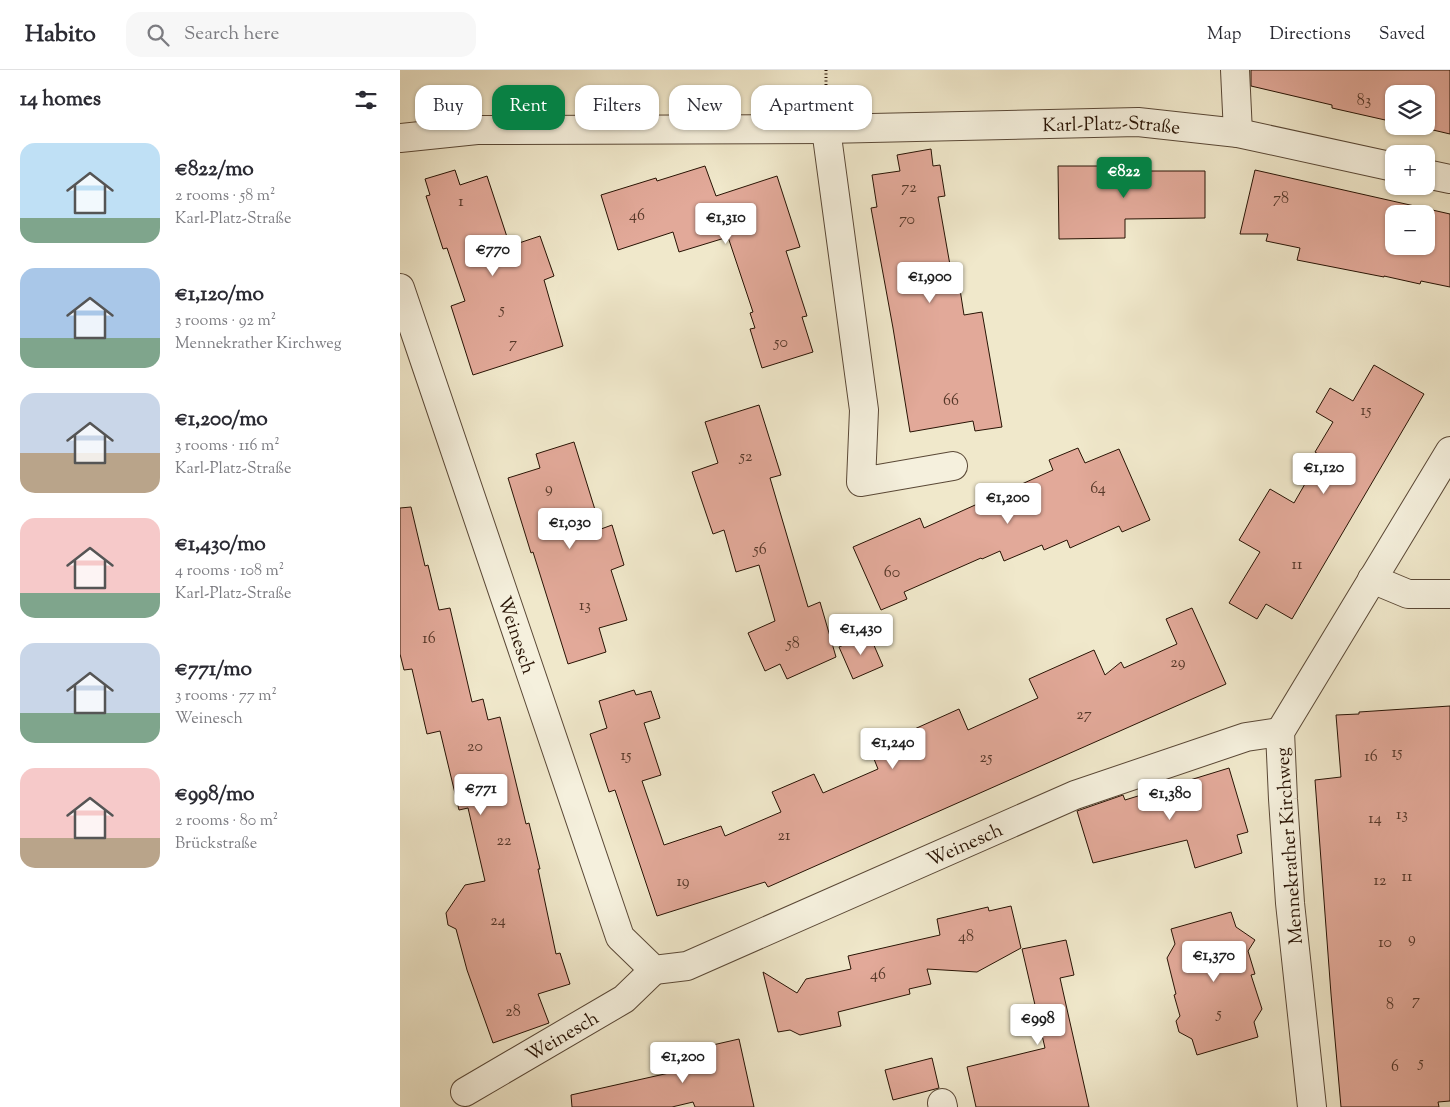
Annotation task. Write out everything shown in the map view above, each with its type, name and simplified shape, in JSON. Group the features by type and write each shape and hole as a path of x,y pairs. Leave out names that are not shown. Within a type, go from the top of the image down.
{"street":[{"path":"1235,70 1238,133"},
{"name":"Karl-Platz-Straße","path":"872,128 1138,122 1238,133 1385,165"},
{"name":"Karl-Platz-Straße","path":"400,138 477,130 751,129"},
{"path":"826,130 864,410 861,482 953,466"},
{"path":"1435,176 1450,179"},
{"name":"Weinesch","path":"400,288 620,937 654,970"},
{"name":"Mennekrather Kirchweg","path":"1312,1107 1290,903 1280,732 1450,451"},
{"path":"1372,579 1408,594 1450,594"},
{"name":"Weinesch","path":"465,1092 624,999 654,970 687,966 1075,795 1246,737 1280,732"}],"building":[{"path":"1251,70 1450,70 1450,134 1435,130 1435,85 1385,85 1385,120 1251,86"},
{"path":"931,149 933,166 940,165 945,196 938,197 950,265 956,264 964,315 982,312 1002,427 975,431 973,421 910,432 871,208 877,207 872,175 900,171 897,155"},
{"path":"705,166 716,196 777,176 800,247 786,251 807,316 802,317 813,352 762,368 750,329 755,328 750,313 753,312 728,237 679,252 673,232 618,250 601,195 656,178 657,181"},
{"path":"1058,166 1107,166 1107,171 1205,171 1205,218 1125,219 1125,238 1059,239"},
{"path":"455,170 460,185 487,176 510,246 540,236 554,276 544,280 563,346 473,375 451,306 465,301 447,248 443,249 426,196 430,195 425,179"},
{"path":"1255,170 1410,205 1385,205 1385,255 1435,255 1435,211 1450,214 1450,287 1421,281 1420,284 1297,260 1300,248 1266,241 1268,234 1240,234"},
{"path":"1374,365 1424,394 1292,619 1266,604 1257,619 1229,603 1260,552 1239,540 1270,489 1294,503 1321,456 1315,452 1333,422 1316,412 1330,388 1353,401"},
{"path":"759,405 781,475 770,478 808,607 820,602 836,657 787,679 780,664 765,671 748,633 775,621 759,565 736,572 724,530 713,534 692,472 718,463 705,422"},
{"path":"574,442 601,529 612,525 624,565 611,570 627,620 599,628 606,652 568,664 508,478 540,468 536,454"},
{"path":"1078,448 1085,463 1119,449 1150,520 1122,532 1119,526 1070,548 1067,540 1044,550 1042,545 1004,561 1000,551 904,592 907,599 881,610 853,547 920,518 924,528 1053,470 1049,460"},
{"path":"411,507 425,566 428,565 439,610 450,608 472,702 483,699 488,720 500,717 526,824 529,823 540,869 538,869 556,954 560,953 570,984 538,994 549,1023 493,1043 467,970 456,929 448,925 446,913 465,885 485,881 468,808 459,810 440,731 427,734 412,669 404,670 400,654 400,508"},
{"path":"1192,608 1226,684 768,887 765,882 657,916 615,790 609,792 590,734 607,728 599,701 634,690 636,695 651,691 660,718 644,723 661,775 642,781 664,845 721,826 725,836 781,812 772,792 814,774 823,793 878,769 870,749 959,709 968,730 1038,698 1029,679 1094,650 1105,675 1121,662 1124,668 1177,644 1166,619"},
{"path":"869,634 883,666 853,679 839,647"},
{"path":"1450,706 1450,1101 1438,1102 1439,1107 1341,1107 1315,780 1341,777 1336,715"},
{"path":"1229,768 1248,832 1237,835 1242,853 1195,868 1187,840 1093,863 1077,811 1123,795 1125,800"},
{"path":"1011,906 1021,948 977,972 927,969 931,984 909,989 910,994 838,1012 841,1026 800,1035 790,1030 778,1032 763,972 797,993 806,979 851,969 848,956 940,935 937,919 988,907 989,911"},
{"path":"1231,912 1236,927 1255,940 1248,951 1255,974 1251,975 1262,1009 1254,1022 1258,1037 1197,1055 1192,1039 1179,1032 1176,1021 1180,1016 1167,958 1175,944 1171,929"},
{"path":"1066,940 1074,975 1060,978 1089,1107 976,1107 967,1067 1045,1048 1022,949"},
{"path":"739,1039 754,1107 695,1107 693,1102 672,1107 572,1107 571,1095 669,1073 668,1070 685,1066 682,1052"},
{"path":"932,1058 939,1088 893,1100 885,1070"}]}
